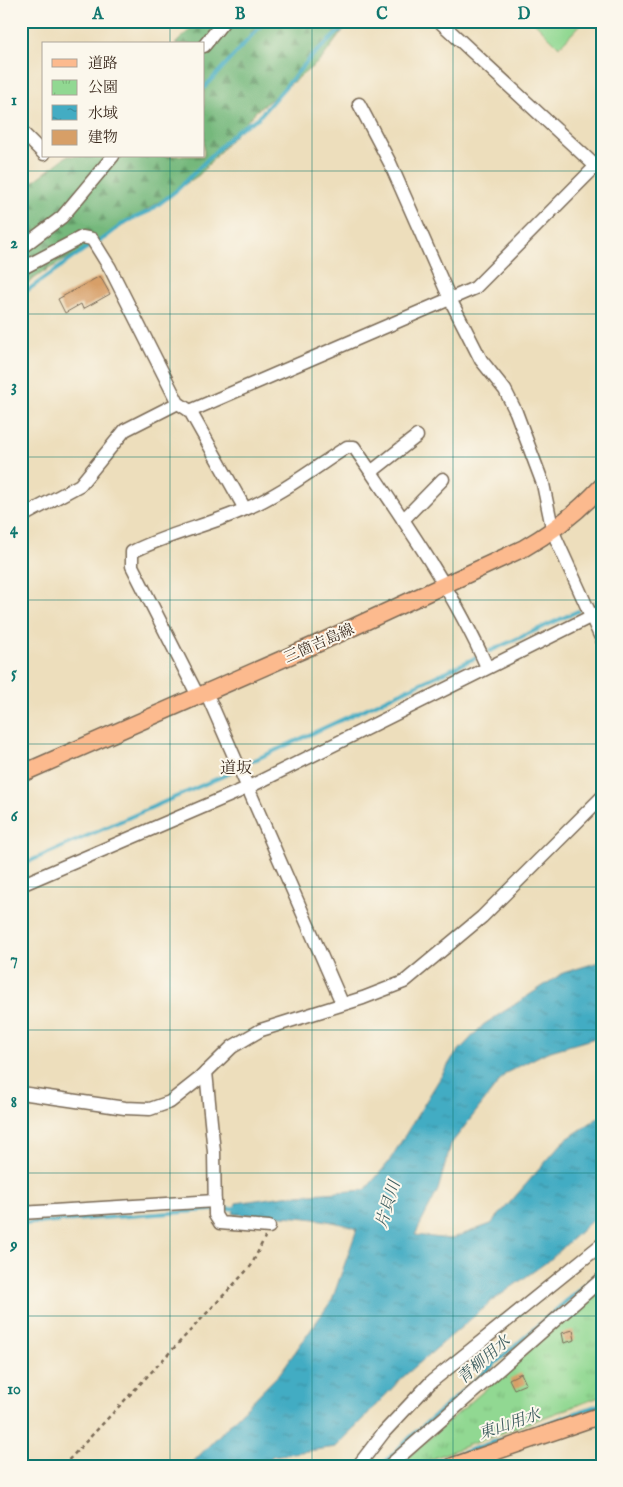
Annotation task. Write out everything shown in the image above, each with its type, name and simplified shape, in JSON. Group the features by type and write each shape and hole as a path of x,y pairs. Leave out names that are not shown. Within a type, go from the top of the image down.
{"main road":[{"name":"三箇吉島線","path":"21,774 446,586 553,532 576,513 602,486"},
{"path":"453,1466 602,1415"}],"street":[{"path":"205,45 224,21"},
{"path":"190,411 475,288 599,169 439,21"},
{"path":"358,104 390,163 450,299 482,360 505,390 516,412 544,484 553,532 597,614 602,640"},
{"path":"21,130 42,153"},
{"path":"21,248 62,217 111,158"},
{"path":"21,270 82,237 92,239 110,268 178,403 190,411 245,510"},
{"path":"21,517 80,486 125,430 178,403"},
{"path":"371,472 417,436"},
{"path":"342,1003 235,761 202,694 132,566 132,552 154,541 200,527 245,510 347,448 354,447 446,586 469,628 487,667"},
{"path":"403,520 443,479"},
{"path":"21,885 244,782 357,735 487,667 597,614"},
{"path":"21,1093 125,1108 150,1109 170,1102 232,1047 261,1030 342,1003 363,998 404,982 482,917 602,797"},
{"path":"206,1072 214,1152 215,1215 220,1223 269,1227"},
{"path":"21,1213 215,1201"},
{"path":"358,1466 384,1432 431,1382 602,1244"},
{"path":"389,1466 602,1278"}],"path":[{"path":"63,1466 251,1266 269,1227"}],"green space":[{"path":"199,21 350,21 321,60 256,111 199,175 106,237 45,271 21,288 21,191 64,158 205,158 205,42 177,42"},
{"path":"533,21 584,21 559,47"},
{"path":"602,1287 602,1396 412,1466 398,1466"}],"water":[{"name":"片貝川","path":"602,961 602,1036 547,1052 506,1073 451,1144 438,1190 415,1235 450,1239 491,1224 564,1141 602,1115 602,1211 551,1259 492,1301 402,1378 336,1447 272,1456 266,1466 189,1466 280,1373 332,1300 357,1229 343,1224 312,1219 233,1214 236,1203 284,1196 365,1190 388,1163 453,1057 483,1025 563,973"}],"building":[{"path":"100,276 110,294 83,309 81,304 65,313 58,299"},
{"path":"573,1330 575,1340 564,1343 562,1333"},
{"path":"521,1373 526,1384 514,1389 509,1379"}],"waterway":[{"path":"205,87 265,21"},
{"path":"21,295 125,222 150,211 177,190 237,130 258,118 312,56 353,21"},
{"path":"597,602 602,600"},
{"path":"490,651 578,611"},
{"path":"246,764 475,658"},
{"path":"21,865 230,773"},
{"path":"21,1224 238,1208"},
{"name":"青柳用水","path":"381,1466 416,1432 602,1270"},
{"name":"東山用水","path":"425,1466 602,1404"}],"district":[{"name":"道坂","path":"236,767"}]}
